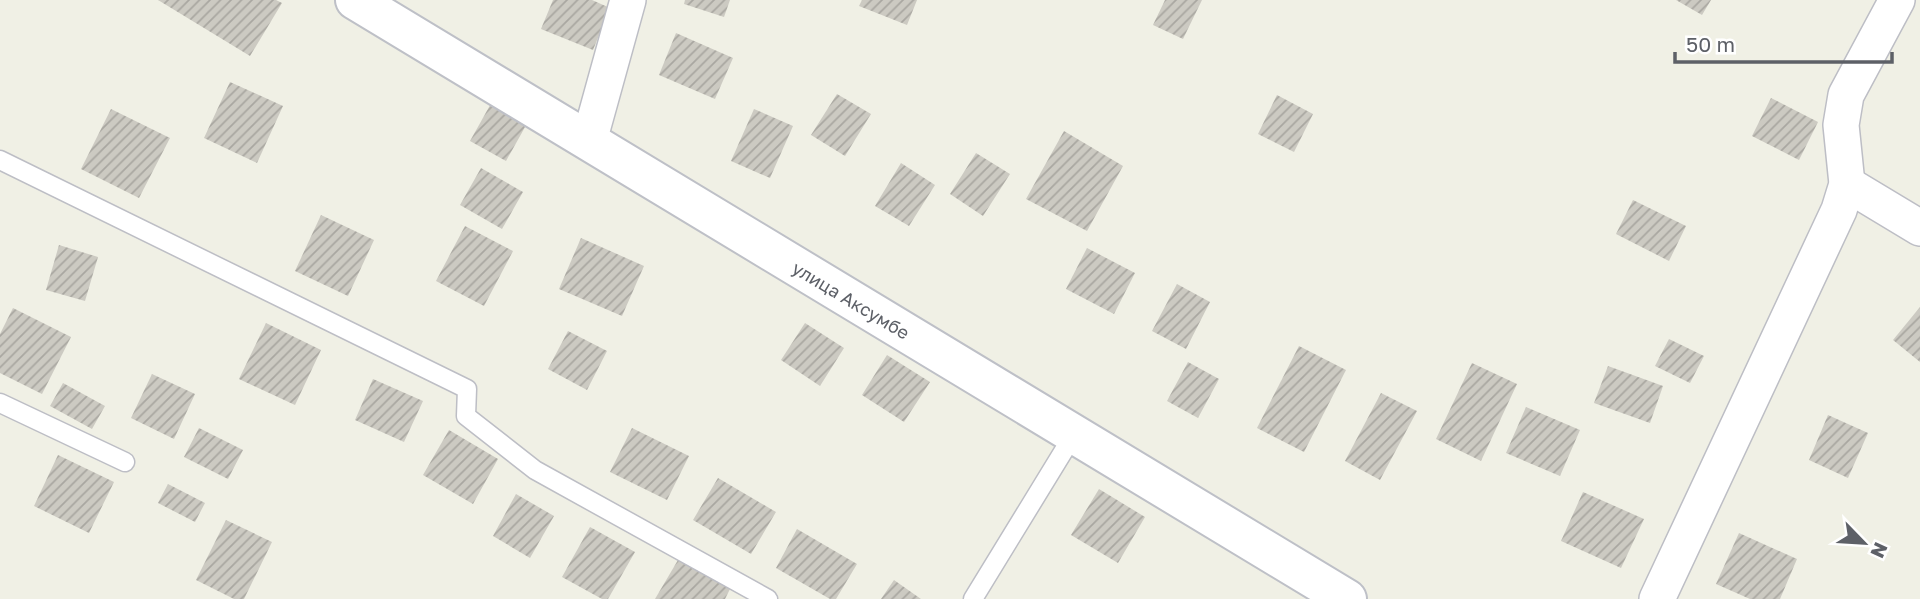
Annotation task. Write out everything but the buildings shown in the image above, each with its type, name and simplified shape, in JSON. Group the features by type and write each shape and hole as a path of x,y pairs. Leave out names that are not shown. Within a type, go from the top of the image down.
{"main road":[{"name":"улица Аксумбе","path":"355,0 1347,599"}],"street":[{"path":"589,141 628,0"},
{"path":"1657,599 1721,468 1839,210 1847,184 1841,125 1846,95 1897,0"},
{"path":"1847,184 1920,228"}],"lane":[{"path":"0,160 467,388 466,416 535,470 768,599"},
{"path":"0,403 125,462"},
{"path":"974,599 1074,434"}]}
